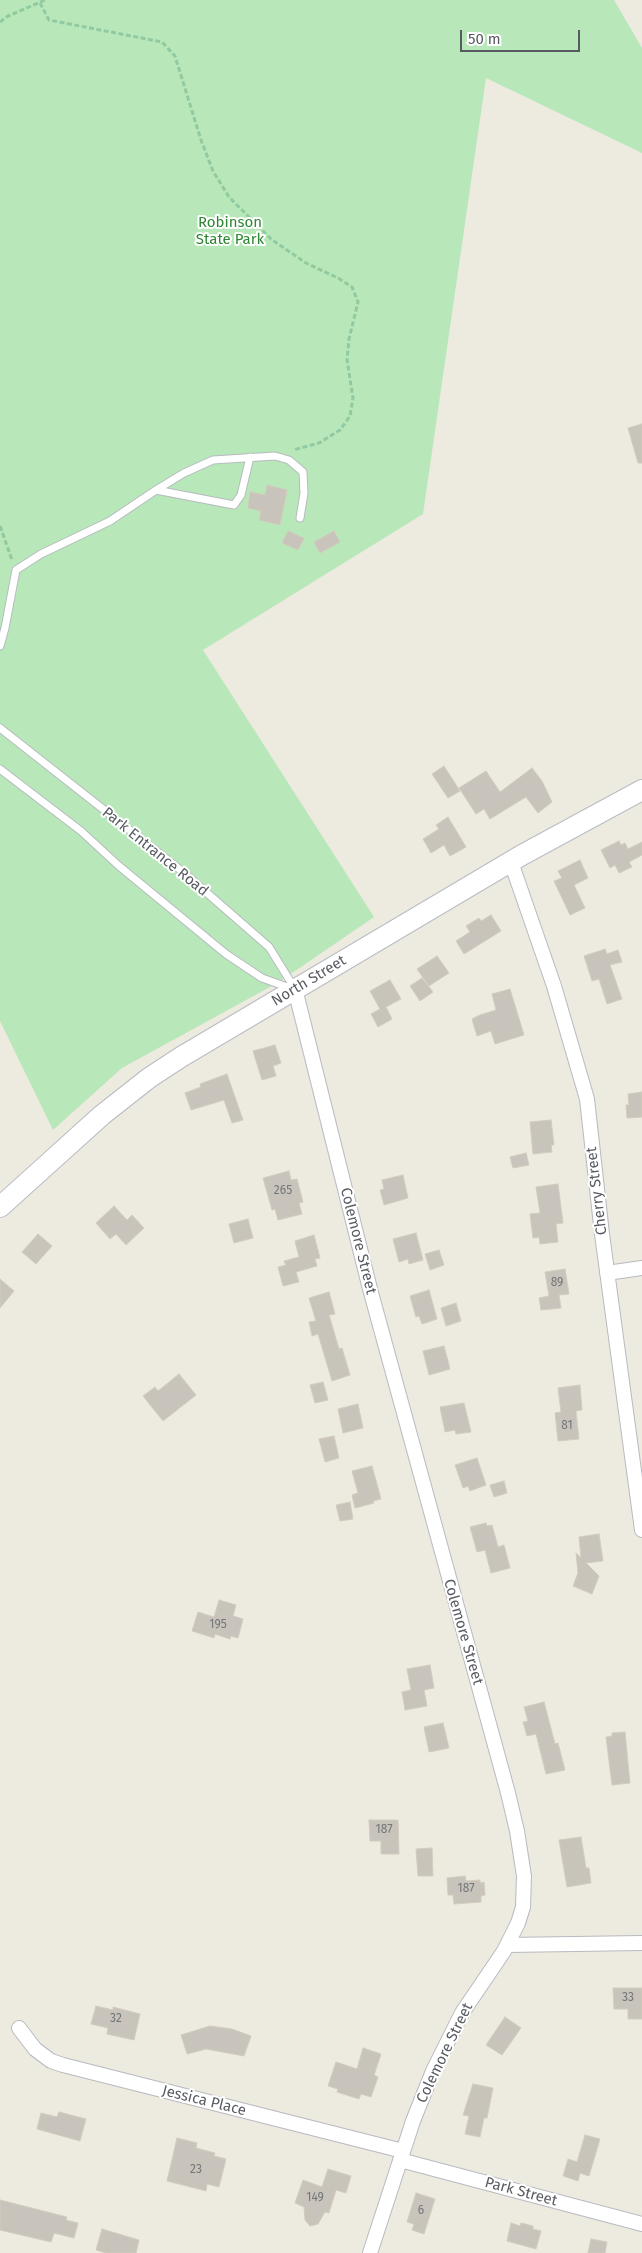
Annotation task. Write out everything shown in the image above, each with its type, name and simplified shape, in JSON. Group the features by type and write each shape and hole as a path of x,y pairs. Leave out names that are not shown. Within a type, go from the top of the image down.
{"main road":[{"name":"North Street","path":"0,1207 80,1134 149,1078 511,862 589,817 642,790"}],"street":[{"name":"Cherry Street","path":"511,862 554,986 585,1093 642,1530"},
{"name":"Colemore Street","path":"295,990 370,1289 518,1832 524,1876 524,1897 518,1923 507,1945 452,2032 425,2091 401,2156 370,2253"},
{"path":"608,1273 642,1268"},
{"path":"507,1945 642,1943"},
{"name":"Jessica Place","path":"19,2028 35,2050 52,2061 63,2065 401,2156"},
{"name":"Park Street","path":"401,2156 642,2224"}],"lane":[{"path":"0,646 16,570 41,554 110,521 184,472 214,460 275,456 289,460 303,472 304,493 300,518"},
{"path":"156,490 234,505 241,494 250,457"},
{"name":"Park Entrance Road","path":"0,728 183,872 269,947 295,990"},
{"path":"0,769 81,831 119,866 226,954 262,978 295,990"}],"path":[{"path":"0,22 8,16 45,0"},
{"path":"40,3 49,20 162,42 176,56 201,140 214,171 229,197 271,239 306,263 338,278 352,288 358,302 348,339 347,360 353,398 350,416 340,430 320,442 275,456"},
{"path":"0,526 16,570"}],"green space":[{"name":"Robinson State Park","path":"0,0 614,0 642,48 642,153 486,78 423,514 203,650 374,917 279,982 122,1068 53,1130 0,1021"}],"building":[{"path":"642,424 642,463 638,463 628,428"},
{"path":"267,485 287,490 280,525 259,520 261,511 248,508 250,492 265,495"},
{"path":"288,531 304,538 298,550 282,543"},
{"path":"334,531 340,542 320,553 314,542"},
{"path":"444,766 460,791 448,798 432,774"},
{"path":"532,768 542,781 552,802 538,813 526,797 490,819 484,809 476,814 459,788 486,771 500,792"},
{"path":"448,817 466,847 450,856 444,845 431,853 423,839 439,829 436,825"},
{"path":"619,841 621,845 625,843 628,849 642,842 642,855 629,862 632,867 619,873 615,865 610,868 601,850"},
{"path":"580,860 588,878 574,885 585,908 570,915 554,881 562,878 558,871"},
{"path":"491,915 501,931 464,954 456,941 470,932 466,926 479,918 481,921"},
{"path":"605,949 607,954 618,950 622,962 610,965 622,999 607,1004 599,979 592,981 584,956"},
{"path":"437,956 449,973 429,986 417,969"},
{"path":"422,978 433,992 420,1001 410,986"},
{"path":"390,980 401,999 386,1007 392,1019 378,1027 371,1014 380,1009 370,991"},
{"path":"510,989 524,1035 495,1044 491,1031 477,1036 472,1019 496,1010 492,994"},
{"path":"275,1045 281,1063 273,1066 276,1076 262,1080 253,1051"},
{"path":"227,1074 243,1120 232,1123 224,1100 191,1110 185,1093 201,1087 200,1084"},
{"path":"642,1092 642,1117 627,1118 626,1105 629,1105 628,1094"},
{"path":"551,1120 554,1145 551,1145 552,1152 533,1154 530,1122"},
{"path":"526,1153 529,1165 513,1168 510,1157"},
{"path":"289,1171 291,1180 297,1179 303,1202 299,1203 302,1214 278,1220 275,1209 272,1210 263,1178"},
{"path":"403,1175 408,1198 384,1205 380,1190 384,1189 382,1180"},
{"path":"558,1184 563,1223 556,1224 558,1242 540,1244 539,1237 533,1238 530,1214 540,1213 536,1187"},
{"path":"114,1206 127,1220 132,1215 144,1228 126,1245 116,1234 110,1239 96,1223"},
{"path":"248,1219 253,1238 234,1243 229,1224"},
{"path":"416,1233 423,1260 409,1264 408,1259 399,1262 393,1239"},
{"path":"38,1234 52,1246 36,1264 22,1252"},
{"path":"314,1235 320,1258 315,1259 317,1266 296,1272 299,1282 283,1286 278,1267 286,1265 284,1261 299,1257 295,1241"},
{"path":"439,1250 444,1265 430,1270 425,1254"},
{"path":"565,1269 569,1294 559,1295 561,1308 541,1310 539,1298 549,1296 545,1272"},
{"path":"0,1279 14,1291 0,1308"},
{"path":"429,1290 437,1319 422,1324 419,1316 416,1317 410,1296"},
{"path":"329,1292 335,1314 329,1315 339,1349 342,1348 350,1375 332,1381 318,1334 312,1336 309,1322 316,1321 309,1298"},
{"path":"456,1303 461,1321 446,1326 441,1308"},
{"path":"444,1346 450,1369 429,1375 423,1351"},
{"path":"179,1374 196,1395 163,1421 143,1396 155,1387 158,1391"},
{"path":"323,1382 328,1400 315,1403 310,1385"},
{"path":"580,1385 582,1410 576,1411 579,1439 558,1441 555,1413 561,1412 558,1388"},
{"path":"464,1403 471,1432 456,1434 455,1430 445,1432 440,1407"},
{"path":"358,1404 363,1428 343,1433 338,1409"},
{"path":"334,1436 339,1458 325,1462 319,1439"},
{"path":"477,1458 486,1485 470,1491 468,1486 463,1488 455,1465"},
{"path":"372,1466 381,1499 355,1508 352,1495 358,1493 352,1471"},
{"path":"504,1481 507,1493 494,1497 490,1485"},
{"path":"350,1502 353,1519 340,1521 336,1505"},
{"path":"486,1523 487,1526 492,1525 498,1547 504,1545 510,1568 491,1573 485,1550 477,1552 470,1527"},
{"path":"599,1534 603,1561 586,1563 599,1576 592,1594 573,1586 578,1573 576,1553 581,1558 579,1537"},
{"path":"219,1600 236,1605 233,1616 243,1619 238,1638 231,1636 230,1639 215,1634 214,1638 192,1631 198,1612 214,1617"},
{"path":"430,1665 434,1688 424,1690 427,1706 405,1710 402,1692 411,1690 407,1669"},
{"path":"544,1702 555,1744 558,1743 565,1770 546,1774 536,1734 527,1736 523,1722 528,1721 524,1707"},
{"path":"443,1723 449,1748 429,1752 424,1727"},
{"path":"625,1732 630,1783 612,1785 606,1737 612,1736 612,1733"},
{"path":"369,1820 398,1820 399,1854 381,1854 381,1841 370,1841"},
{"path":"581,1837 586,1868 589,1868 591,1883 567,1887 559,1840"},
{"path":"432,1848 433,1876 418,1876 416,1849"},
{"path":"465,1876 466,1881 480,1880 480,1883 484,1882 485,1895 481,1896 481,1902 454,1904 453,1895 448,1895 447,1878"},
{"path":"613,1988 642,1988 642,2019 628,2019 628,2009 614,2009"},
{"path":"96,2006 113,2010 113,2007 140,2014 134,2040 107,2034 108,2028 91,2024"},
{"path":"505,2017 521,2028 502,2055 486,2045"},
{"path":"210,2026 232,2029 251,2036 244,2056 206,2049 187,2054 181,2035"},
{"path":"363,2048 381,2054 374,2075 378,2077 371,2097 361,2094 359,2099 337,2092 338,2089 328,2086 336,2062 357,2069"},
{"path":"473,2084 493,2088 487,2118 484,2118 480,2137 465,2134 469,2116 463,2115"},
{"path":"59,2112 86,2119 80,2141 37,2129 41,2113 57,2117"},
{"path":"585,2135 600,2139 589,2176 580,2173 578,2181 563,2176 568,2159 577,2162"},
{"path":"177,2138 197,2143 196,2148 215,2153 214,2156 226,2159 219,2187 207,2184 206,2191 167,2181"},
{"path":"328,2169 351,2176 346,2193 336,2190 329,2213 325,2212 318,2224 310,2226 305,2220 304,2207 295,2203 303,2180 322,2187"},
{"path":"416,2193 435,2199 424,2234 412,2230 414,2224 407,2222"},
{"path":"0,2200 67,2217 66,2220 78,2223 74,2238 54,2233 51,2242 0,2230"},
{"path":"511,2223 520,2226 521,2223 533,2226 533,2229 541,2231 536,2249 507,2241"},
{"path":"102,2229 139,2240 136,2253 106,2253 96,2250"},
{"path":"591,2239 607,2242 605,2253 588,2253"}]}
